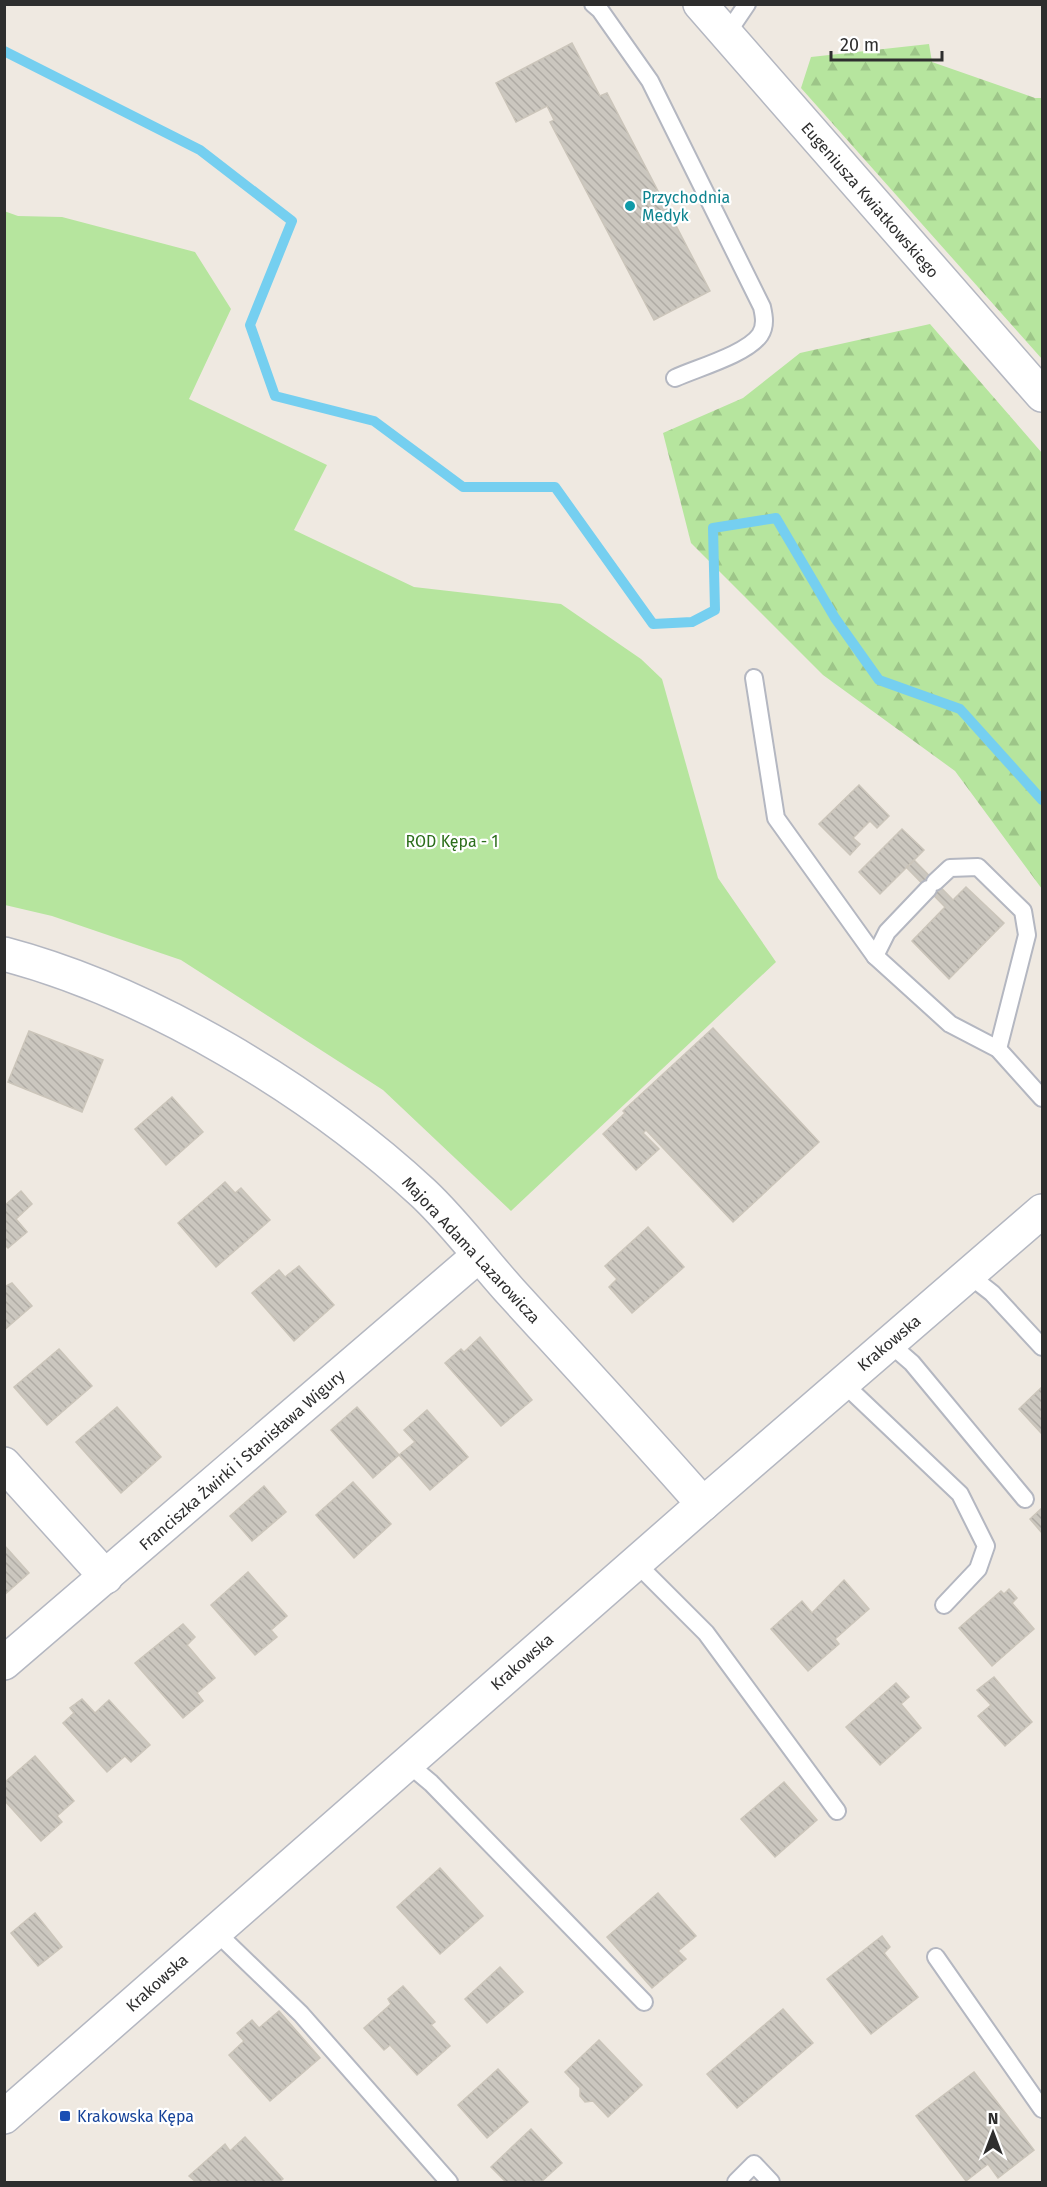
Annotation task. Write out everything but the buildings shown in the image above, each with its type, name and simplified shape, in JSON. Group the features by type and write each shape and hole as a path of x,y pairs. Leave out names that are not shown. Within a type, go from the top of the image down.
{"street":[{"name":"Eugeniusza Kwiatkowskiego","path":"700,4 1042,395"},
{"name":"Majora Adama Lazarowicza","path":"4,954 46,965 113,993 203,1037 285,1085 362,1140 425,1195 704,1504"},
{"name":"Krakowska","path":"4,2117 1042,1211"},
{"name":"Franciszka Żwirki i Stanisława Wigury","path":"4,1663 478,1256"},
{"path":"4,1464 106,1577"}],"lane":[{"path":"593,4 600,10 650,81 762,307 765,320 761,334 748,346 675,378"},
{"path":"726,35 747,4"},
{"path":"754,678 776,818 875,956 950,1024 998,1049 1042,1098"},
{"path":"875,956 887,932 950,868 978,867 1023,910 1027,935 998,1049"},
{"path":"969,1275 992,1293 1042,1347"},
{"path":"889,1343 912,1363 1025,1499"},
{"path":"843,1383 960,1494 986,1546 978,1569 944,1605"},
{"path":"636,1563 706,1633 837,1811"},
{"path":"407,1763 431,1783 645,2002"},
{"path":"215,1931 301,2014 448,2182"},
{"path":"936,1957 1042,2109"},
{"path":"736,2182 754,2164 771,2182"}],"green space":[{"path":"929,44 932,62 1035,98 1042,98 1042,359 801,88 811,57"},
{"name":"ROD Kępa - 1","path":"4,211 18,216 62,217 195,252 231,309 189,399 327,465 294,530 414,587 561,604 641,659 662,679 718,878 776,962 511,1211 383,1090 181,960 52,916 5,905"},
{"path":"930,324 1042,453 1042,889 955,771 823,675 691,543 663,433 743,398 800,353"}],"waterway":[{"path":"4,51 200,150 292,221 250,325 275,396 374,421 463,487 555,487 653,624 692,622 715,610 713,528 776,518 835,618 879,680 960,709 1042,800"}],"place":[{"name":"Przychodnia Medyk","path":"630,206"},
{"name":"Krakowska Kępa","path":"65,2116"}]}
